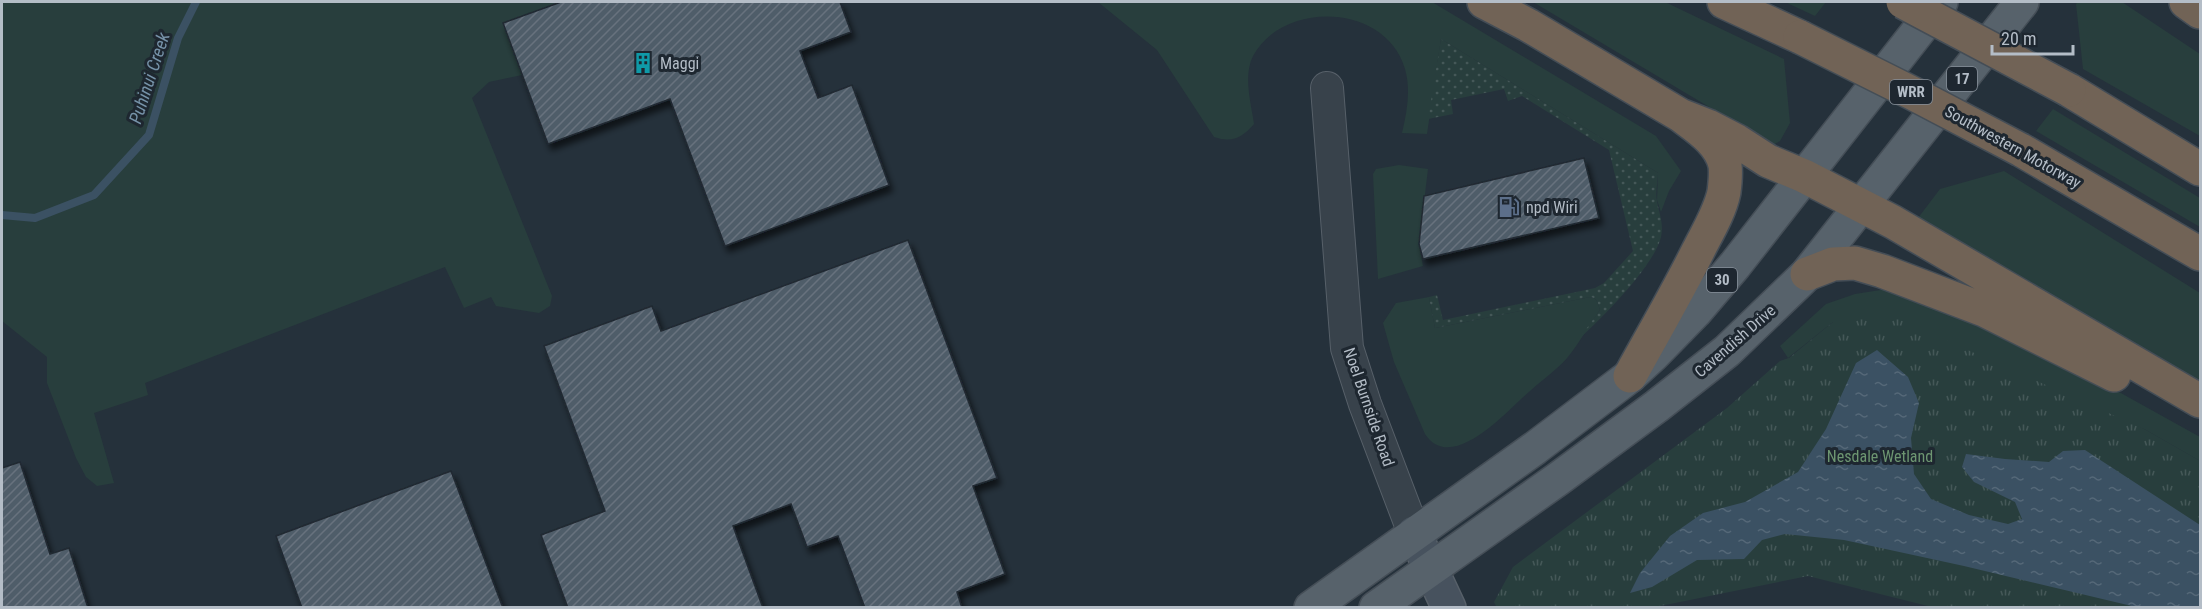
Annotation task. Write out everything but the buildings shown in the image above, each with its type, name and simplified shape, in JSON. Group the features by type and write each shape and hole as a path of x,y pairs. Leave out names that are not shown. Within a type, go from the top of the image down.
{"highway":[{"path":"1484,2 1528,25 1680,115 1700,129 1721,154 1725,165 1724,194 1710,228 1630,376"},
{"name":"Southwestern Motorway","path":"1724,2 1800,37 2021,150 2200,254"},
{"path":"1903,2 2068,90 2200,169"},
{"path":"2186,2 2200,12"},
{"path":"1680,115 1708,126 1768,161 1804,176 1863,206 2200,401"},
{"path":"1807,274 1833,264 1855,263 1882,271 1984,310 2141,389 2200,414"}],"main road":[{"path":"1804,176 1941,2"},
{"name":"Cavendish Drive","path":"1376,608 1576,466 1727,351 1807,274 2022,2"},
{"name":"30","path":"1311,608 1535,448 1630,376 1695,312 1735,265 1804,176"},
{"name":"Noel Burnside Road","path":"1414,533 1449,608"}],"street":[{"name":"Noel Burnside Road","path":"1327,88 1347,348 1358,384 1414,533"}],"green space":[{"path":"2,2 561,2 503,23 522,75 489,82 472,98 552,296 550,306 539,313 496,306 491,297 464,308 445,267 145,383 148,395 94,413 114,483 97,486 86,477 76,458 47,383 47,357 2,321"},
{"path":"1098,2 1432,2 1656,136 1681,171 1669,191 1661,212 1657,200 1658,173 1441,39 1427,134 1402,133 1407,109 1408,85 1405,69 1394,47 1377,31 1356,21 1333,17 1309,18 1287,25 1267,38 1253,56 1250,64 1249,90 1254,124 1236,138 1214,137 1157,50"},
{"path":"1533,2 1665,2 1784,59 1790,123 1780,141 1773,145"},
{"path":"1785,2 1826,2 1815,16"},
{"path":"2078,2 2122,2 2200,54 2200,136 2083,69 2076,4"},
{"path":"1441,39 1658,173 1656,198 1662,228 1656,249 1626,291 1579,339 1600,310 1595,299 1590,297 1435,328 1429,297 1437,295 1443,320 1595,288 1604,283 1633,251 1609,150 1522,96 1508,101 1504,89 1451,100 1453,114 1428,119"},
{"path":"2053,109 2200,198 2200,227 2036,131"},
{"path":"1399,165 1428,169 1419,244 1423,266 1378,279 1373,174 1376,169"},
{"path":"2004,171 2200,293 2200,385 1918,218 1940,189"},
{"path":"1887,289 2038,347 2200,437 2200,461 2144,429 1833,322 1788,358 1780,346 1826,304 1855,294"},
{"path":"1429,297 1435,328 1590,297 1596,300 1600,310 1575,348 1557,368 1494,424 1464,443 1450,447 1436,445 1425,434 1394,362 1383,323 1396,303"},
{"name":"Nesdale Wetland","path":"1883,312 2144,429 2200,461 2200,607 1932,607 1808,576 1655,607 1497,608 1494,602 1513,567 1727,408 1780,361 1789,358 1833,322"}],"water":[{"path":"1877,350 1908,377 1919,403 1911,438 1914,474 1931,499 1969,515 2008,524 2022,519 2015,502 1974,482 1962,467 1966,454 2049,462 2063,451 2085,450 2200,525 2200,607 2136,607 1844,540 1785,534 1762,540 1744,559 1697,560 1652,587 1630,593 1640,573 1670,536 1703,513 1745,502 1798,472 1826,429 1856,363"}],"waterway":[{"name":"Puhinui Creek","path":"2,215 35,218 94,195 149,135 178,38 196,2"}],"place":[{"name":"Maggi","path":"643,63"},
{"name":"npd Wiri","path":"1509,207"}]}
